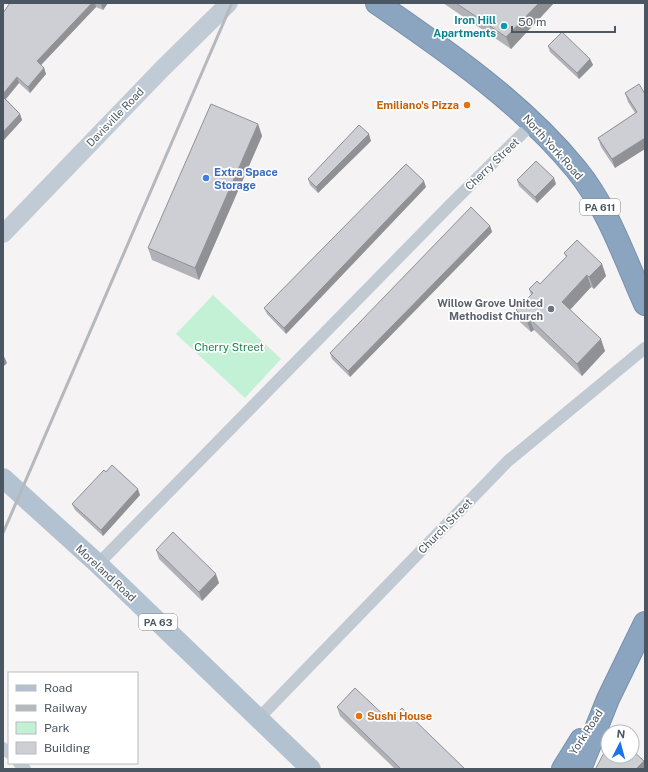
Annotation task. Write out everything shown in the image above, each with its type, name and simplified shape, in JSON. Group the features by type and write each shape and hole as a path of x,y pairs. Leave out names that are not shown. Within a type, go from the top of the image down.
{"highway":[{"name":"North York Road","path":"377,3 438,46 504,97 533,123 577,170 606,217 645,304"},
{"path":"608,698 645,622"},
{"name":"York Road","path":"562,769 608,698"},
{"name":"York Road","path":"580,769 608,698"}],"main road":[{"name":"Moreland Road","path":"3,478 98,564 311,769"}],"street":[{"name":"Davisville Road","path":"3,234 140,92 229,3"},
{"name":"Cherry Street","path":"98,564 452,203 533,123"},
{"name":"Church Street","path":"258,719 508,461 645,348"}],"green space":[{"name":"Cherry Street","path":"213,295 281,359 245,398 176,334"}],"building":[{"path":"10,3 92,3 37,61 44,68 28,87 17,77 3,94 3,13"},
{"path":"456,3 539,3 506,37"},
{"path":"562,32 590,59 577,73 548,46"},
{"path":"639,84 645,94 645,138 612,159 598,138 637,112 625,93"},
{"path":"3,97 20,114 3,132"},
{"path":"211,104 258,124 195,268 148,248"},
{"path":"359,125 369,134 316,187 308,179"},
{"path":"536,161 554,178 535,197 517,180"},
{"path":"406,164 424,181 284,328 264,308"},
{"path":"471,207 490,226 348,371 330,353"},
{"name":"Willow Grove United Methodist Church","path":"577,240 602,264 589,277 587,275 562,302 601,339 577,364 529,318 527,321 516,310 533,293 529,289 537,281 540,284 567,256 564,253"},
{"path":"112,465 138,489 101,530 72,504 104,470 106,472"},
{"path":"173,532 216,574 199,592 156,550"},
{"path":"355,688 390,721 402,708 465,769 401,769 337,707"},
{"path":"640,757 644,761 636,769 596,768 600,760 600,764 640,764"}],"railway":[{"path":"3,533 232,3"}],"place":[{"name":"Iron Hill Apartments","path":"504,26"},
{"name":"Emiliano's Pizza","path":"467,105"},
{"name":"Extra Space Storage","path":"206,178"},
{"name":"Willow Grove United Methodist Church","path":"551,309"},
{"name":"Sushi House","path":"359,716"}]}
